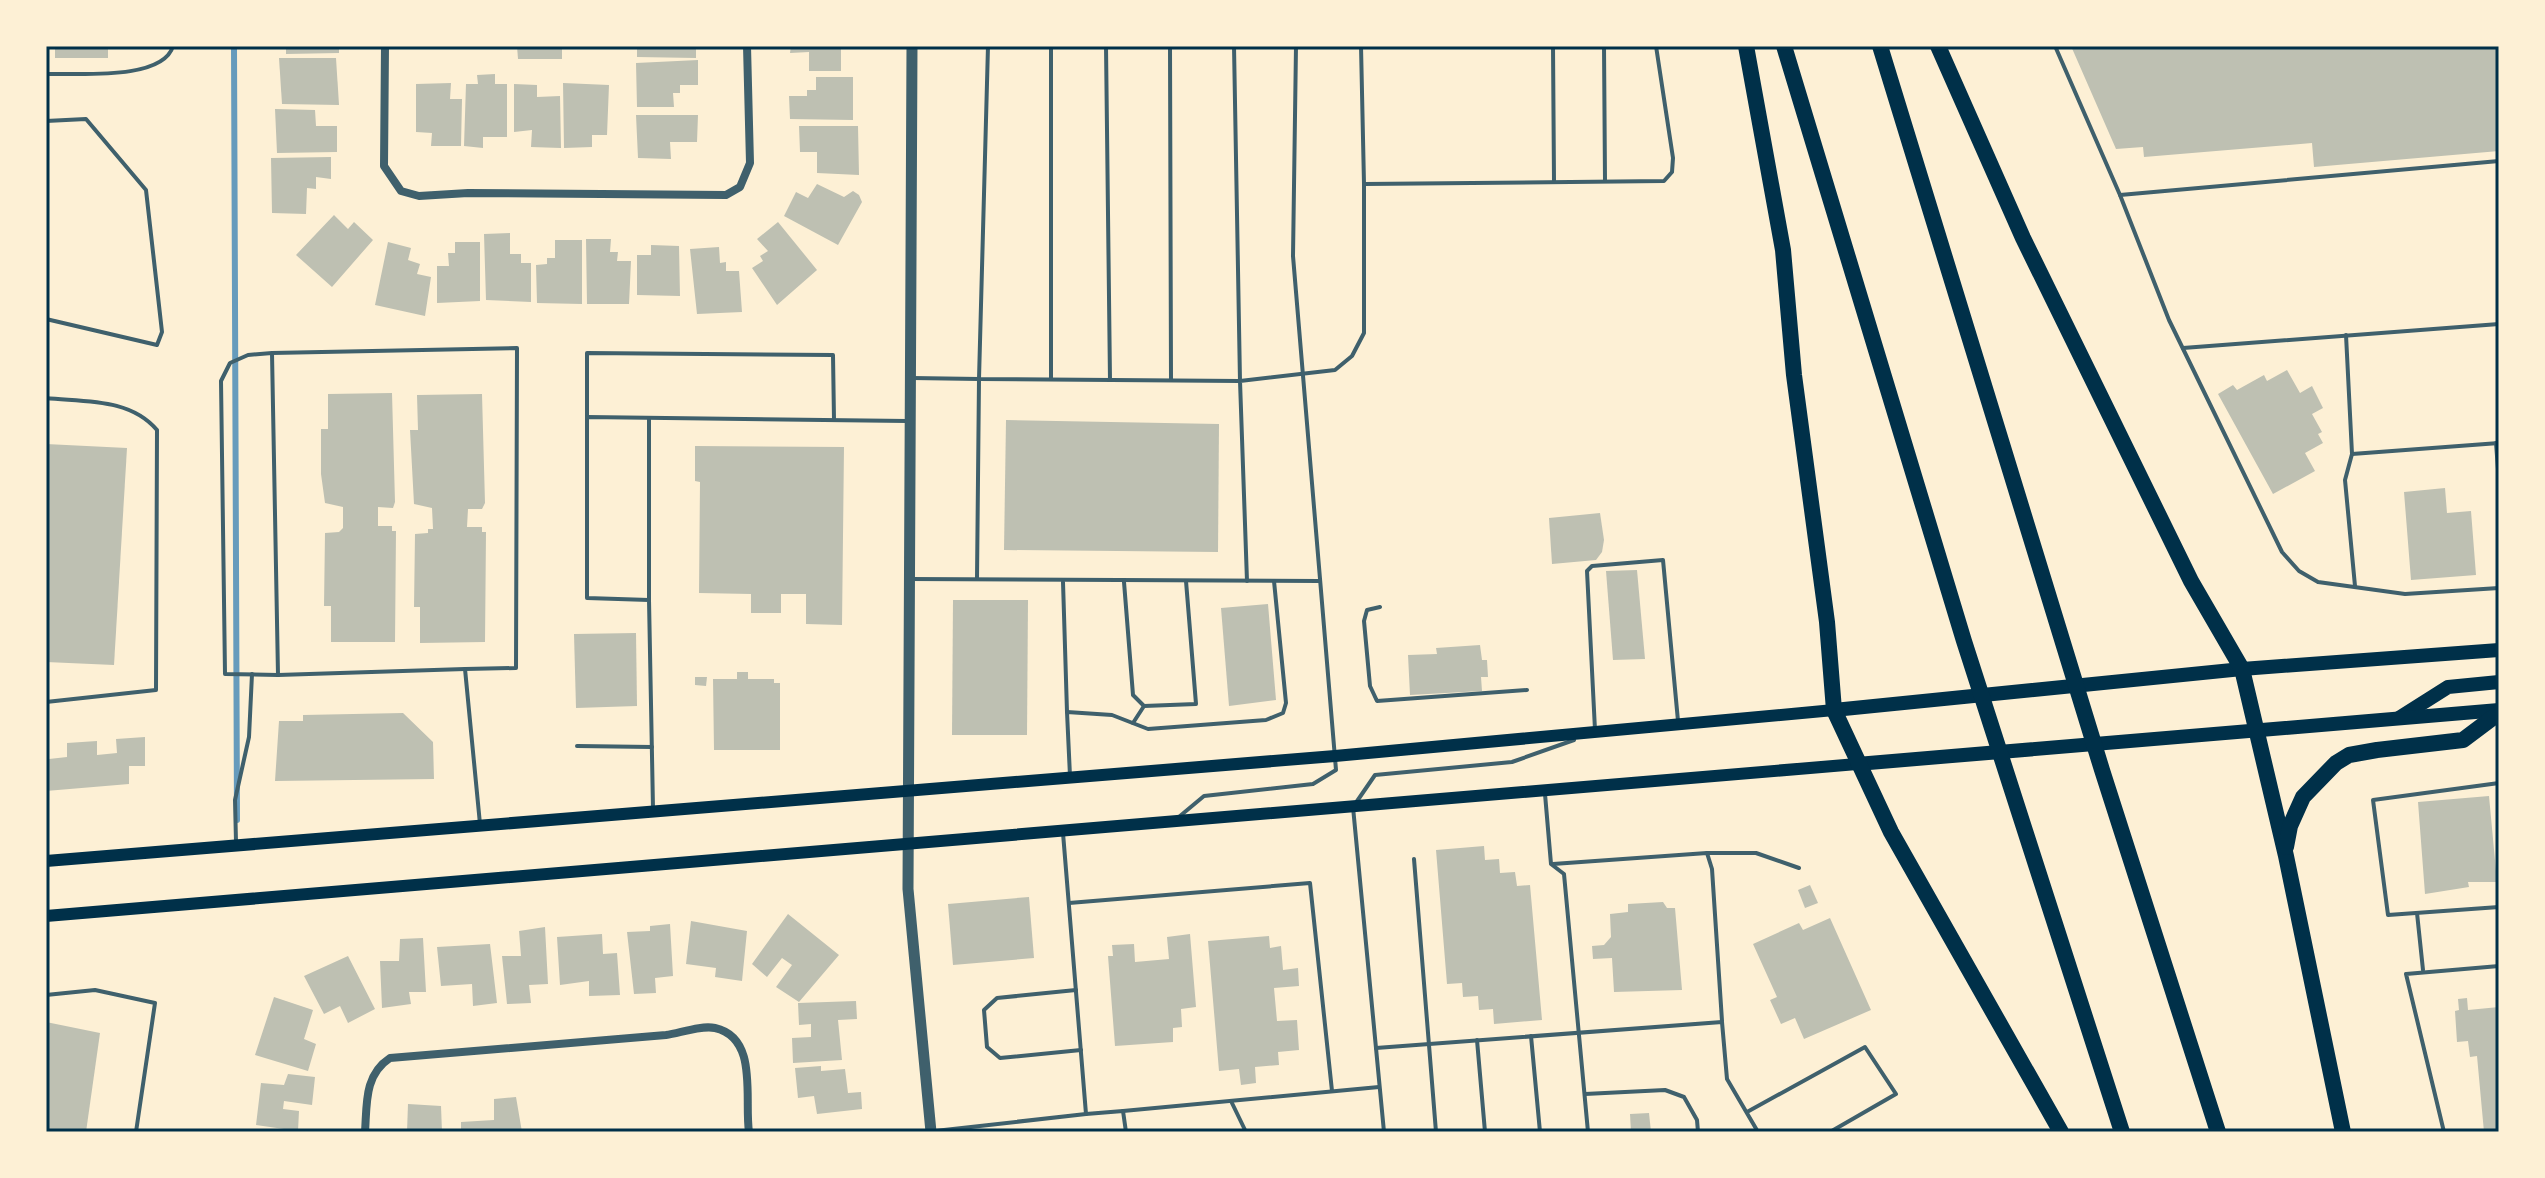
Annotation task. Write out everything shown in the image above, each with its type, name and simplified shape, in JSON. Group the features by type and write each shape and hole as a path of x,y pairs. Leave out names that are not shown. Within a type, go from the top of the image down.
{"highway":[{"path":"1746,46 1783,250 1794,375 1827,622 1834,710 1891,832 1922,880 2061,1132"},
{"path":"1784,46 1964,641 2122,1132"},
{"path":"1880,46 2102,770 2218,1132"},
{"path":"1938,46 2023,238 2191,581 2242,669 2286,856 2343,1132"},
{"path":"2286,856 2295,810 2312,784 2336,763 2349,755 2463,740 2499,712"}],"main road":[{"path":"46,861 1335,756 2242,669 2499,650"},
{"path":"2395,720 2448,687 2499,682"},
{"path":"46,916 908,841 2499,712"}],"street":[{"path":"385,46 384,166 390,180 401,191 419,196 643,193 713,197 726,195 740,187 750,163 747,46"},
{"path":"912,46 908,889 931,1132"},
{"path":"365,1132 368,1086 381,1063 390,1058 619,1039 708,1028 728,1034 745,1054 749,1132"}],"lane":[{"path":"46,74 139,71 162,63 173,46"},
{"path":"977,580 988,46"},
{"path":"1051,46 1051,379"},
{"path":"1106,46 1110,380"},
{"path":"1170,46 1171,380"},
{"path":"1234,46 1247,581"},
{"path":"1175,820 1204,796 1313,784 1336,770 1293,256 1296,46"},
{"path":"910,378 1240,381 1335,370 1352,356 1364,333 1361,46"},
{"path":"1553,46 1554,182"},
{"path":"1604,46 1605,181"},
{"path":"1364,184 1664,181 1672,172 1673,158 1656,46"},
{"path":"2055,46 2183,348 2282,552 2299,571 2318,582 2405,594 2499,588"},
{"path":"46,121 86,119 146,190 162,332 157,345 46,319"},
{"path":"2120,195 2499,161"},
{"path":"2183,348 2499,324"},
{"path":"2346,335 2352,454 2345,480 2355,586"},
{"path":"517,348 516,668 225,674 221,381 230,363 248,355 272,353 517,348"},
{"path":"272,353 278,675"},
{"path":"649,600 587,598 587,353 833,355 834,420"},
{"path":"46,398 121,405 146,416 157,430 157,461 156,690 46,702"},
{"path":"587,417 910,421"},
{"path":"649,418 653,812"},
{"path":"2352,454 2497,443 2499,482"},
{"path":"1384,1132 1353,807 1361,790 1375,775 1512,762 1596,732 1587,571 1592,566 1663,560 1678,724"},
{"path":"908,579 1319,581"},
{"path":"1124,582 1133,695 1144,706 1196,704 1186,581"},
{"path":"1067,712 1090,712 1148,729 1266,720 1283,713 1286,703 1274,581"},
{"path":"1063,582 1070,778"},
{"path":"1380,607 1367,610 1364,621 1370,686 1377,701 1527,690"},
{"path":"465,669 480,826"},
{"path":"236,846 235,800 249,737 252,674"},
{"path":"1133,723 1144,706"},
{"path":"577,746 652,747"},
{"path":"2499,783 2373,800 2388,915 2499,907"},
{"path":"1545,791 1551,864 1564,874 1588,1132"},
{"path":"1063,830 1086,1114"},
{"path":"1551,864 1707,853 1756,853 1799,868"},
{"path":"1707,853 1712,869 1727,1079 1758,1132"},
{"path":"1414,859 1436,1132"},
{"path":"1069,903 1310,883 1332,1091"},
{"path":"2417,913 2423,970"},
{"path":"2444,1132 2406,974 2423,970 2499,966"},
{"path":"46,995 95,990 155,1003 136,1132"},
{"path":"1076,990 997,998 984,1010 986,1035 987,1047 1000,1058 1081,1050"},
{"path":"1376,1048 1722,1022"},
{"path":"1531,1036 1540,1132"},
{"path":"1477,1040 1485,1132"},
{"path":"1747,1112 1865,1047 1896,1094 1830,1132"},
{"path":"931,1132 1086,1114 1379,1087"},
{"path":"1585,1094 1665,1090 1684,1097 1697,1120 1698,1132"},
{"path":"1231,1101 1246,1132"},
{"path":"1123,1111 1126,1132"},
{"path":"992,1125 994,1132"}],"building":[{"path":"55,46 108,46 108,58 55,58"},
{"path":"286,46 339,46 339,53 286,54"},
{"path":"517,46 562,46 562,59 518,59"},
{"path":"637,46 696,46 696,58 637,57"},
{"path":"791,46 841,46 841,71 809,71 809,52 790,53"},
{"path":"2071,46 2499,46 2499,151 2314,167 2312,143 2144,157 2143,147 2116,149"},
{"path":"279,58 336,58 339,105 282,104"},
{"path":"698,60 698,85 680,85 680,93 673,93 674,107 637,107 636,63"},
{"path":"495,74 495,84 507,84 507,137 483,137 483,148 464,146 466,84 478,84 477,75"},
{"path":"816,77 853,77 853,120 790,119 789,96 807,96 807,90 816,90"},
{"path":"451,83 450,99 462,99 461,146 431,146 432,133 416,132 416,84"},
{"path":"563,83 609,85 607,135 592,135 592,147 564,148"},
{"path":"514,84 537,85 537,97 560,96 561,148 531,147 532,130 514,132"},
{"path":"275,109 315,110 316,126 337,126 337,152 277,153"},
{"path":"636,115 698,115 697,142 670,142 671,159 638,158"},
{"path":"799,126 858,126 859,175 817,173 817,152 800,152"},
{"path":"331,157 331,179 316,177 316,189 307,188 306,214 272,213 271,158"},
{"path":"817,184 844,197 853,191 862,202 838,245 784,216 796,192 808,198"},
{"path":"334,215 348,229 354,222 373,240 332,287 296,255"},
{"path":"778,222 817,270 777,305 752,268 763,261 760,256 768,251 757,239"},
{"path":"510,233 510,254 521,254 521,263 531,263 531,302 486,300 484,234"},
{"path":"586,239 611,239 610,252 618,252 617,261 631,261 629,304 587,304"},
{"path":"555,240 582,240 582,304 537,303 536,265 547,264 547,258 555,258"},
{"path":"388,242 411,248 408,260 420,264 417,274 431,277 425,316 375,305"},
{"path":"455,242 480,242 480,301 437,303 437,266 449,266 448,253 455,253"},
{"path":"651,245 679,246 680,296 637,295 637,255 651,255"},
{"path":"719,247 720,263 726,262 726,271 739,271 742,312 697,314 690,249"},
{"path":"2287,370 2300,393 2312,386 2323,408 2312,414 2322,432 2318,434 2323,443 2305,453 2315,471 2273,494 2218,394 2233,385 2237,390 2264,375 2267,381"},
{"path":"392,393 395,502 393,508 378,507 378,526 392,526 392,531 396,531 395,642 331,642 331,606 324,606 325,533 339,532 343,528 343,507 325,503 321,474 321,429 328,429 328,394"},
{"path":"482,394 485,503 482,509 468,509 467,527 482,527 482,532 486,532 485,642 420,643 420,607 414,607 415,534 428,533 428,529 433,529 432,508 414,504 410,430 418,430 417,395"},
{"path":"1006,420 1219,424 1218,552 1004,550"},
{"path":"46,444 127,448 114,665 46,662"},
{"path":"695,446 844,447 842,625 806,624 806,594 781,594 781,613 751,613 751,594 699,593 700,482 695,481"},
{"path":"2445,488 2447,513 2471,511 2476,575 2411,580 2404,492"},
{"path":"1600,513 1604,540 1602,552 1596,560 1552,564 1549,518"},
{"path":"1637,570 1645,659 1613,660 1606,571"},
{"path":"953,600 1028,600 1027,735 952,735"},
{"path":"1268,604 1276,700 1229,706 1221,608"},
{"path":"636,633 637,706 576,708 574,634"},
{"path":"1480,645 1482,660 1487,660 1488,677 1481,677 1482,691 1410,695 1408,655 1437,654 1436,648"},
{"path":"737,672 748,672 748,679 774,679 774,683 780,683 780,750 714,750 713,679 737,679"},
{"path":"695,677 707,677 706,686 695,685"},
{"path":"403,713 433,742 434,779 275,781 279,721 303,721 303,715"},
{"path":"145,737 145,766 129,766 129,784 46,791 46,745 49,745 49,759 67,757 67,743 97,741 97,755 117,753 116,739"},
{"path":"2489,796 2497,882 2468,882 2469,887 2425,894 2418,802"},
{"path":"1484,846 1485,860 1499,859 1500,873 1515,872 1517,886 1530,885 1542,1020 1494,1024 1493,1009 1479,1010 1478,996 1463,997 1462,983 1447,984 1436,850"},
{"path":"1810,885 1818,903 1805,908 1798,890"},
{"path":"1029,897 1034,958 953,965 948,904"},
{"path":"1663,902 1667,908 1675,908 1682,990 1614,992 1612,958 1593,959 1592,946 1604,945 1611,937 1610,914 1628,912 1628,904"},
{"path":"788,914 839,955 799,1002 776,987 792,965 782,958 767,977 752,964"},
{"path":"1830,918 1871,1010 1804,1039 1795,1018 1781,1024 1770,1000 1777,997 1753,944 1799,923 1803,930"},
{"path":"691,921 747,931 742,981 715,977 716,968 686,964"},
{"path":"670,924 673,976 655,978 656,993 634,994 627,932 650,931 650,926"},
{"path":"545,927 548,984 529,985 531,1003 507,1004 502,956 521,956 519,931"},
{"path":"602,934 603,954 617,953 620,995 589,996 589,981 560,985 557,937"},
{"path":"1190,934 1196,1007 1181,1009 1182,1027 1173,1028 1173,1042 1115,1046 1108,956 1113,956 1112,945 1134,944 1135,962 1169,959 1167,937"},
{"path":"1269,936 1270,948 1281,946 1283,970 1298,968 1299,986 1274,988 1277,1021 1297,1020 1299,1050 1278,1052 1279,1065 1255,1067 1256,1083 1241,1085 1239,1069 1219,1071 1208,941"},
{"path":"423,938 426,992 409,992 411,1004 382,1008 380,961 399,961 400,939"},
{"path":"490,944 497,1003 473,1006 472,984 441,986 437,947"},
{"path":"348,956 375,1009 348,1023 340,1006 324,1014 304,976"},
{"path":"274,997 313,1010 304,1039 316,1044 308,1071 255,1055"},
{"path":"2467,998 2468,1010 2499,1007 2499,1132 2484,1132 2477,1056 2470,1057 2468,1041 2457,1042 2455,1011 2459,1010 2458,999"},
{"path":"856,1001 857,1019 838,1020 842,1060 793,1063 792,1038 811,1037 811,1024 799,1025 798,1003"},
{"path":"46,1022 100,1033 86,1132 46,1132"},
{"path":"821,1066 821,1071 845,1069 848,1093 861,1092 862,1109 817,1114 814,1096 798,1098 795,1068"},
{"path":"288,1074 315,1077 312,1105 284,1101 283,1109 299,1111 298,1131 256,1125 261,1083 284,1085"},
{"path":"516,1097 522,1132 461,1132 461,1122 494,1120 494,1099"},
{"path":"408,1104 441,1106 442,1132 407,1132"},
{"path":"1649,1113 1651,1132 1631,1132 1630,1114"}],"waterway":[{"path":"234,46 237,820"}]}
